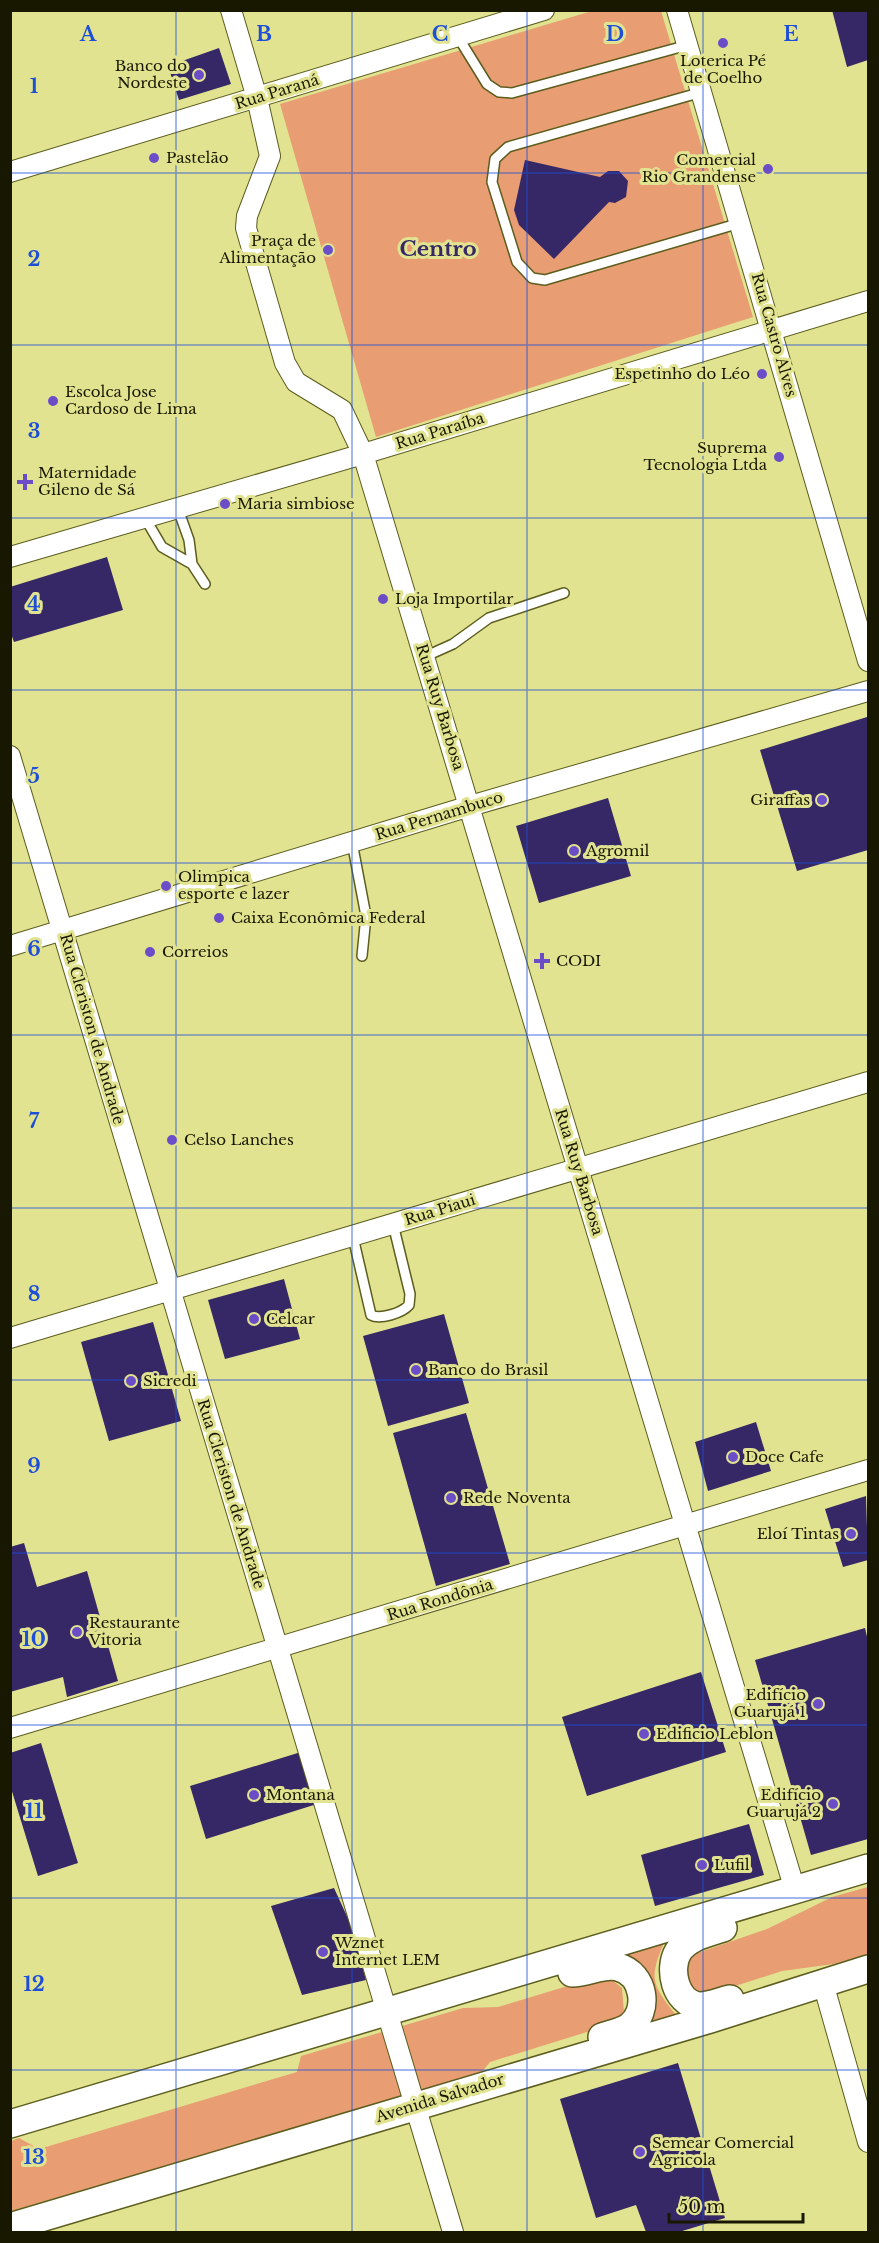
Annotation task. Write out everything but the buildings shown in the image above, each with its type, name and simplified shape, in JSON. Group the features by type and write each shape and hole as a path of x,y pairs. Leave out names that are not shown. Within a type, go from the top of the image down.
{"main road":[{"path":"10,2124 868,1868"},
{"path":"753,1903 742,1918 732,1925 695,1938 679,1951 672,1967 676,1988 686,2000 698,2006 757,1995 773,1999"},
{"path":"538,1967 566,1973 605,1966 618,1967 629,1972 640,1986 643,2002 637,2019 628,2028 593,2042 579,2056"},
{"name":"Avenida Salvador","path":"10,2227 868,1969"}],"street":[{"path":"231,10 257,98"},
{"name":"Rua Paraná","path":"10,172 544,10"},
{"name":"Rua Castro Alves","path":"677,10 773,329 868,661"},
{"name":"Rua Ruy Barbosa","path":"257,98 270,156 247,216 246,228 285,363 296,382 342,410 363,454 795,1890"},
{"name":"Rua Paraíba","path":"10,557 363,454 868,301"},
{"name":"Rua Pernambuco","path":"10,946 470,806 868,691"},
{"name":"Rua Cleriston de Andrade","path":"10,756 453,2232"},
{"name":"Rua Piaui","path":"10,1338 868,1082"},
{"name":"Rua Rondônia","path":"10,1728 279,1650 868,1470"},
{"path":"823,1983 868,2142"}],"lane":[{"path":"458,37 487,84 499,92 512,93 688,45"},
{"path":"702,92 508,147 495,159 492,182 517,262 531,278 545,280 741,222"},
{"path":"178,509 189,540 192,564 205,584"},
{"path":"145,518 162,547 192,564"},
{"path":"424,657 453,644 489,618 564,593"},
{"path":"352,842 366,916 362,956"},
{"path":"353,1237 372,1315 380,1317 399,1311 409,1305 410,1294 393,1224"}],"shaded area":[{"path":"592,11 661,11 753,317 376,437 280,104"},
{"path":"868,1887 868,1954 834,1964 782,1971 704,1996 685,1986 686,1957 767,1929 832,1897"},
{"path":"666,1938 657,1962 655,1979 661,1995 676,2015 648,2023 615,1954"},
{"path":"607,1976 622,1988 624,2013 603,2027 490,2062 481,2073 11,2211 11,2141 19,2138 39,2149 297,2072 301,2056 463,2008 498,2007"}],"place":[{"name":"Loterica Pé de Coelho","path":"723,43"},
{"name":"Banco do Nordeste","path":"199,75"},
{"name":"Pastelão","path":"154,158"},
{"name":"Comercial Rio Grandense","path":"768,169"},
{"name":"Praça de Alimentação","path":"328,250"},
{"name":"Espetinho do Léo","path":"762,374"},
{"name":"Escolca Jose Cardoso de Lima","path":"53,401"},
{"name":"Suprema Tecnologia Ltda","path":"779,457"},
{"name":"Maternidade Gileno de Sá","path":"25,482"},
{"name":"Maria simbiose","path":"225,504"},
{"name":"Loja Importilar","path":"383,599"},
{"name":"Giraffas","path":"822,800"},
{"name":"Agromil","path":"574,851"},
{"name":"Olimpica esporte e lazer","path":"166,886"},
{"name":"Caixa Econômica Federal","path":"219,918"},
{"name":"Correios","path":"150,952"},
{"name":"CODI","path":"542,961"},
{"name":"Celso Lanches","path":"172,1140"},
{"name":"Celcar","path":"254,1319"},
{"name":"Banco do Brasil","path":"416,1370"},
{"name":"Sicredi","path":"131,1381"},
{"name":"Doce Cafe","path":"733,1457"},
{"name":"Rede Noventa","path":"451,1498"},
{"name":"Eloí Tintas","path":"851,1534"},
{"name":"Restaurante Vitoria","path":"77,1632"},
{"name":"Edifício Guarujá 1","path":"818,1704"},
{"name":"Edificio Leblon","path":"644,1734"},
{"name":"Montana","path":"254,1795"},
{"name":"Edifício Guarujá 2","path":"833,1804"},
{"name":"Lufil","path":"702,1865"},
{"name":"Wznet Internet LEM","path":"323,1952"},
{"name":"Semear Comercial Agricola","path":"640,2152"}],"district":[{"name":"Centro","path":"438,249"}]}
